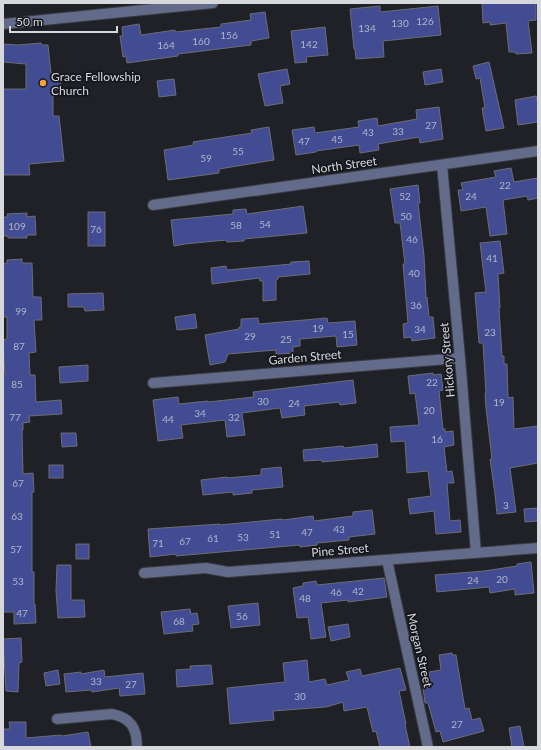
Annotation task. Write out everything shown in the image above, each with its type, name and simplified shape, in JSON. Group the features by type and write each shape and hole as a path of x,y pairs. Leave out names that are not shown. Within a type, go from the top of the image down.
{"street":[{"path":"3,24 213,3"},
{"name":"North Street","path":"153,205 538,151"},
{"name":"Hickory Street","path":"442,165 476,553"},
{"name":"Garden Street","path":"153,383 460,358"},
{"name":"Pine Street","path":"144,573 206,568 228,572 538,548"},
{"name":"Morgan Street","path":"387,560 428,747"},
{"path":"58,719 112,714 121,716 128,720 134,728 137,737 137,747"}],"building":[{"path":"482,3 536,3 536,20 528,21 532,53 516,54 515,52 509,52 506,23 490,25 490,22 483,23"},
{"path":"380,6 380,12 438,6 441,35 383,41 384,57 356,59 350,9"},
{"path":"265,12 269,38 251,41 251,45 178,54 178,56 127,63 126,56 123,57 120,36 123,36 122,27 139,24 141,35 175,30 175,32 221,27 221,24 251,20 250,14"},
{"path":"325,27 328,55 306,57 307,62 295,63 291,31"},
{"path":"41,43 42,45 48,45 51,73 60,73 61,90 53,90 53,116 59,116 64,161 29,164 30,175 3,175 3,89 26,89 26,64 3,62 3,44 18,45"},
{"path":"489,62 504,128 486,131 482,108 485,108 480,78 476,79 473,66"},
{"path":"287,69 290,84 280,86 283,103 265,106 258,74"},
{"path":"441,69 443,82 425,85 423,72"},
{"path":"174,79 176,95 159,97 157,81"},
{"path":"536,96 538,104 538,122 518,125 515,100"},
{"path":"439,107 443,139 420,143 419,137 378,144 379,150 360,153 359,145 296,155 292,130 314,127 315,133 359,127 358,121 377,118 378,126 417,119 416,110"},
{"path":"269,127 274,160 219,169 219,173 168,180 164,150 194,145 193,142 252,133 251,130"},
{"path":"511,168 514,182 537,178 538,198 528,200 527,196 503,200 507,234 490,236 486,207 461,211 458,190 463,190 461,183 496,177 494,171"},
{"path":"418,185 420,203 418,203 424,256 426,298 427,297 429,317 433,317 435,338 412,341 411,337 404,338 403,324 408,323 403,264 405,264 400,223 395,223 390,189"},
{"path":"303,206 307,233 244,239 244,241 227,242 226,240 174,246 171,220 233,214 233,210 246,209 247,214"},
{"path":"88,212 105,212 105,246 88,246"},
{"path":"27,213 27,217 35,216 36,235 27,235 27,238 8,238 8,236 3,236 3,217 8,217 7,214"},
{"path":"500,241 504,273 498,274 499,308 502,356 504,356 504,364 507,364 508,398 513,397 514,429 538,426 538,463 510,468 516,512 497,514 490,459 492,459 486,408 483,343 479,343 475,293 486,292 480,243"},
{"path":"22,259 22,263 32,263 33,297 41,297 42,320 34,320 36,352 29,353 30,375 35,375 36,402 61,400 62,414 29,416 30,422 23,423 23,474 33,473 32,572 34,572 34,604 36,623 14,624 14,612 3,612 3,376 5,376 3,340 7,339 7,317 3,317 3,264 7,263 7,260"},
{"path":"309,261 310,274 278,277 276,280 276,300 263,301 263,281 260,281 259,278 212,284 211,268 226,266 227,270"},
{"path":"103,293 104,310 85,311 84,307 68,307 68,294"},
{"path":"195,314 197,328 177,330 175,317"},
{"path":"258,318 259,324 327,318 328,323 355,321 357,345 337,347 336,336 300,339 300,346 293,347 293,353 276,354 276,350 228,354 225,362 210,365 205,335 239,329 239,327 241,327 241,319"},
{"path":"88,365 88,381 60,383 59,367"},
{"path":"433,373 433,375 441,374 443,390 439,391 443,429 445,429 445,432 453,431 454,445 444,447 447,472 452,471 454,483 447,483 450,521 460,520 461,532 436,534 434,511 410,514 408,499 431,496 428,471 407,473 405,441 391,442 390,427 419,425 415,393 410,394 408,376"},
{"path":"353,380 356,403 340,405 339,402 304,406 305,415 282,418 280,408 242,413 245,435 227,437 225,420 181,425 183,438 158,441 153,400 178,397 179,404 208,402 254,397 253,392"},
{"path":"61,433 76,433 77,446 62,447"},
{"path":"377,444 378,457 322,462 322,460 304,461 303,450 343,446 344,448"},
{"path":"49,465 63,465 63,478 49,478"},
{"path":"281,467 283,487 252,490 252,493 233,495 233,492 203,495 201,480 261,475 261,469"},
{"path":"538,508 538,521 525,522 524,509"},
{"path":"372,510 375,534 349,537 349,540 317,543 317,545 300,547 300,545 150,557 148,529 220,525 313,516 314,521 353,516 353,512"},
{"path":"76,544 89,544 89,559 76,559"},
{"path":"531,562 534,593 515,595 515,589 490,593 489,587 437,592 435,575 484,571 517,566 517,564"},
{"path":"57,565 71,565 71,600 84,600 85,617 58,618 56,591"},
{"path":"384,578 387,597 348,602 348,600 321,603 326,637 311,639 308,617 297,618 293,588 303,586 303,583 316,581 317,585"},
{"path":"258,603 260,625 231,628 228,606"},
{"path":"190,609 191,614 197,613 199,624 192,625 193,631 164,634 161,612"},
{"path":"348,624 350,637 331,641 328,627"},
{"path":"21,638 22,662 19,663 18,692 6,691 3,639"},
{"path":"452,653 452,655 456,655 465,709 469,708 472,720 480,718 484,731 443,742 440,731 436,732 428,703 425,703 422,680 430,679 429,672 441,670 439,655"},
{"path":"307,660 309,682 325,679 327,685 349,680 346,672 360,669 362,676 400,668 406,690 399,691 410,747 380,747 376,731 373,732 367,707 344,711 343,702 326,707 273,711 274,720 230,724 227,688 285,682 283,663"},
{"path":"211,665 213,684 177,687 176,670 191,669 190,666"},
{"path":"58,670 60,684 46,686 44,673"},
{"path":"104,670 105,677 143,673 145,694 120,696 119,688 92,692 91,690 66,692 64,674 81,672 81,674"},
{"path":"9,722 26,722 26,738 62,736 88,732 91,747 3,747 3,729 10,729"},
{"path":"520,726 524,747 512,747 509,728"}],"place":[{"name":"Grace Fellowship Church","path":"43,83"}]}
